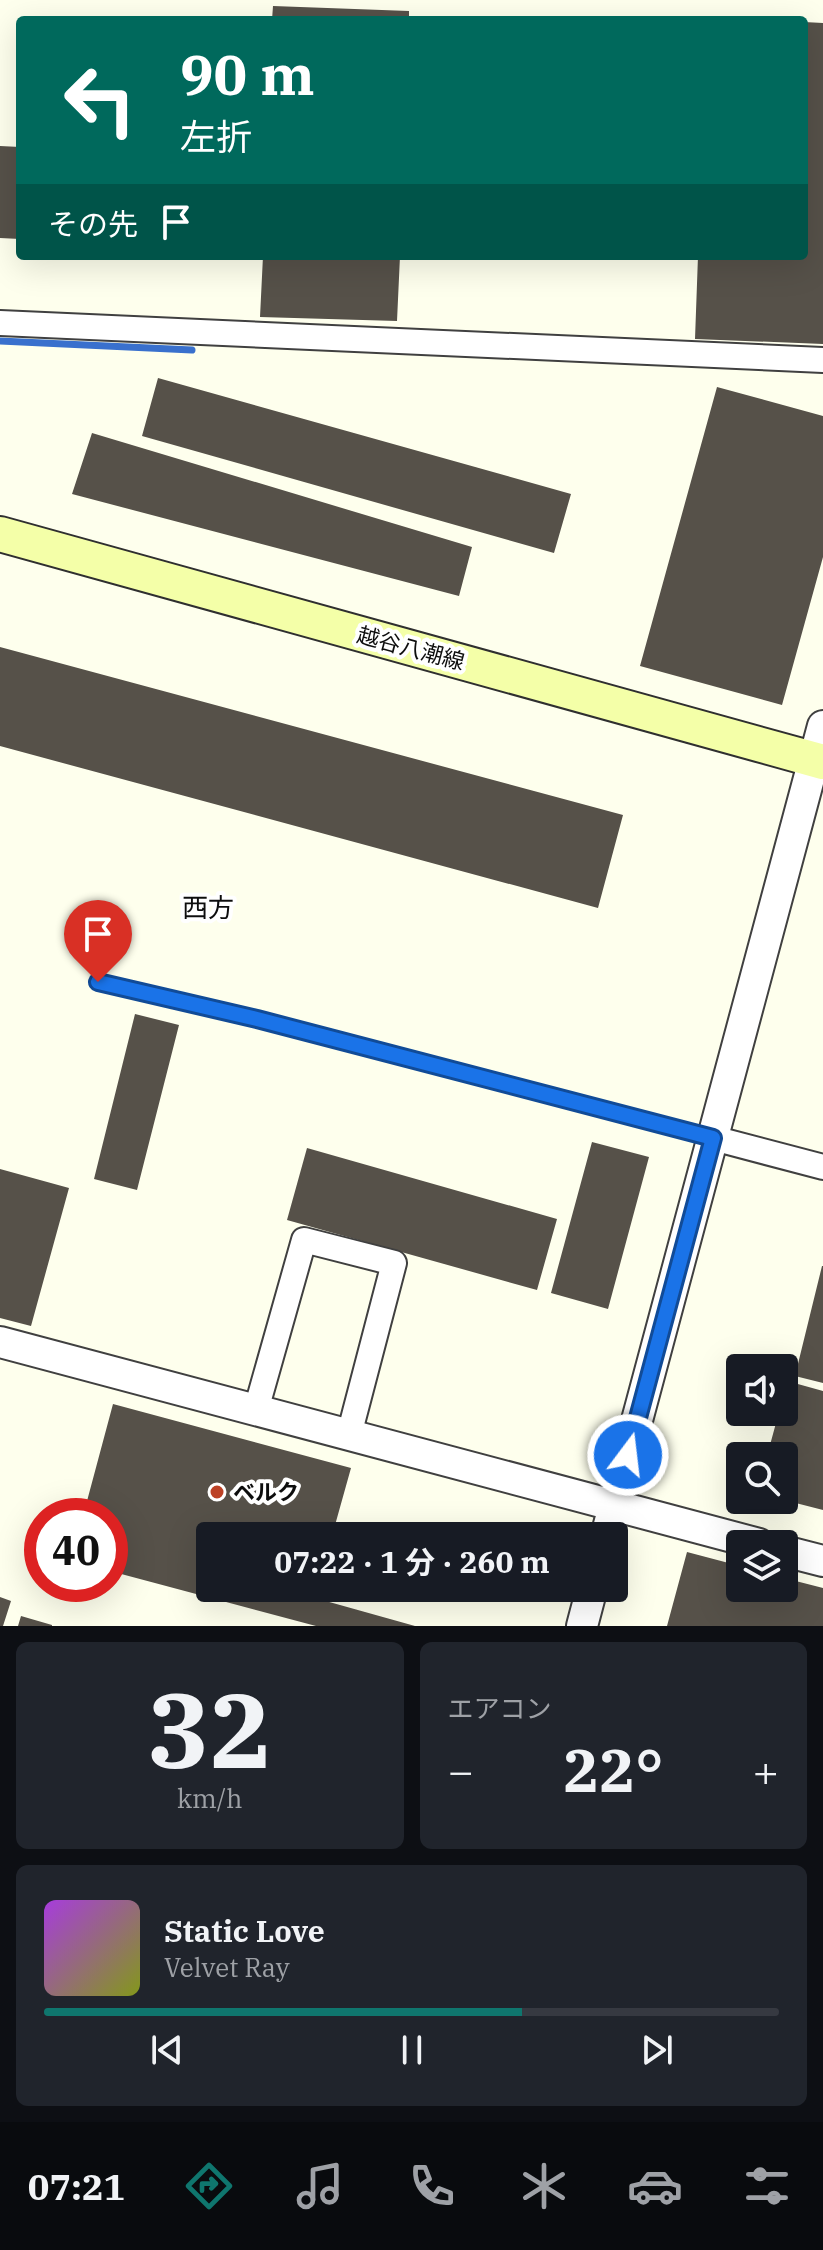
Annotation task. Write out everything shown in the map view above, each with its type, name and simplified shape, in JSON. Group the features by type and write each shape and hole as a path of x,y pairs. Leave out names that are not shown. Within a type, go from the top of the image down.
{"main road":[{"name":"越谷八潮線","path":"0,534 818,761"}],"street":[{"path":"0,323 823,360"},
{"path":"610,1522 818,761 823,726"},
{"path":"713,1138 823,1167"},
{"path":"256,1410 304,1240 394,1263 349,1435"},
{"path":"0,1342 726,1535"},
{"path":"798,1555 823,1561"},
{"path":"582,1626 588,1602"}],"lane":[{"path":"98,982 257,1019 713,1138"}],"building":[{"path":"273,6 409,11 409,16 272,16"},
{"path":"808,22 823,23 823,344 695,339 698,260 808,260"},
{"path":"0,146 16,147 16,239 0,238"},
{"path":"263,260 400,260 397,321 260,317"},
{"path":"158,378 571,494 554,553 142,436"},
{"path":"717,387 823,416 823,557 782,705 640,666"},
{"path":"92,433 472,547 459,596 72,494"},
{"path":"0,647 623,815 598,908 0,746"},
{"path":"135,1014 179,1025 137,1190 94,1179"},
{"path":"592,1142 649,1157 608,1309 551,1293"},
{"path":"307,1148 557,1219 537,1290 287,1220"},
{"path":"0,1169 69,1188 31,1326 0,1318"},
{"path":"823,1266 823,1383 798,1377 798,1364"},
{"path":"798,1384 823,1391 823,1510 798,1504 798,1442 771,1442 775,1426 798,1426"},
{"name":"ベルク","path":"113,1404 351,1468 336,1522 196,1522 196,1594 128,1576 128,1498 88,1498"},
{"path":"687,1552 726,1562 726,1602 798,1602 798,1582 823,1588 823,1626 667,1626"},
{"path":"0,1597 11,1601 3,1626 0,1626"},
{"name":"ベルク","path":"226,1602 329,1602 415,1626 316,1626"},
{"path":"21,1616 52,1625 52,1626 18,1626"}],"waterway":[{"path":"0,341 192,350"}],"place":[{"name":"ベルク","path":"217,1492"}],"district":[{"name":"西方","path":"208,908"}],"route":[{"path":"98,982 257,1019 713,1138 628,1455"}]}
